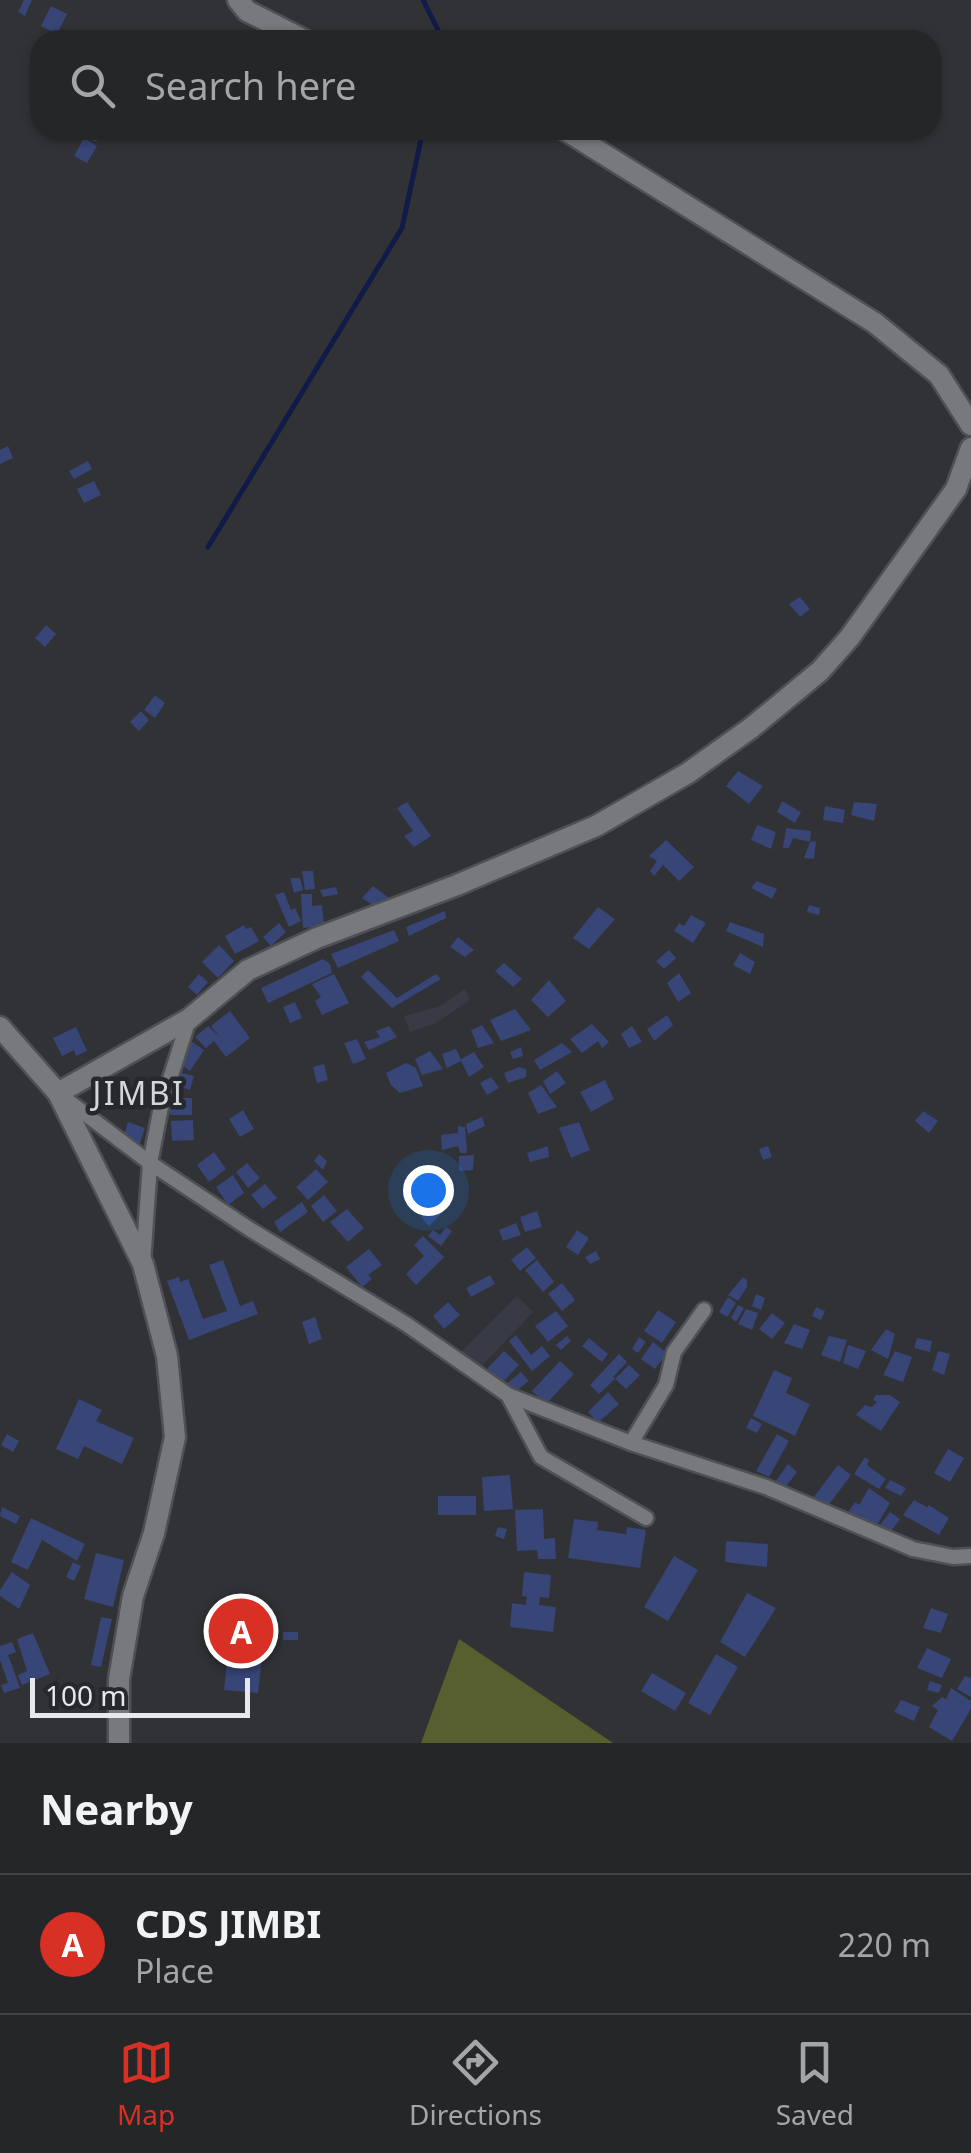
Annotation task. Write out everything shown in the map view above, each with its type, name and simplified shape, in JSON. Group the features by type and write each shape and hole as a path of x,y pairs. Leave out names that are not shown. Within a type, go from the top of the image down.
{"main road":[{"path":"238,0 247,10 285,30"},
{"path":"581,140 874,323 939,374 971,425"},
{"path":"58,1094 189,1019 248,970 317,938 596,826 688,773 820,672 850,637 956,489 971,448"},
{"path":"0,1028 58,1094 143,1264 168,1356 175,1437 154,1533 133,1596 119,1679 119,1743"}],"street":[{"path":"143,1264 150,1163 161,1107 189,1019"},
{"path":"58,1094 150,1163 406,1324 508,1395 630,1443 766,1488 913,1549 953,1557 971,1556"},
{"path":"630,1443 666,1385 674,1352 704,1310"},
{"path":"508,1395 541,1457 646,1518"}],"shaded area":[{"path":"465,989 470,1000 436,1023 410,1032 404,1016 440,1006"},
{"path":"517,1296 533,1312 480,1368 460,1353"}],"green space":[{"path":"459,1639 613,1743 421,1743"}],"building":[{"path":"24,0 32,0 25,16 18,12"},
{"path":"51,6 67,14 59,30 41,26"},
{"path":"83,140 97,146 87,163 74,156"},
{"path":"8,446 13,458 0,464 0,450"},
{"path":"88,461 92,469 74,479 69,471"},
{"path":"94,481 101,495 84,503 77,489"},
{"path":"800,597 810,609 800,617 789,604"},
{"path":"46,625 56,634 45,647 35,638"},
{"path":"155,695 165,703 155,718 144,710"},
{"path":"141,711 149,720 139,731 130,722"},
{"path":"738,771 763,786 749,804 726,786"},
{"path":"782,801 801,812 795,823 777,812"},
{"path":"407,802 431,836 414,847 404,836 413,831 397,808"},
{"path":"854,802 877,804 874,821 851,815"},
{"path":"825,806 845,810 843,823 823,820"},
{"path":"757,825 776,832 771,849 751,840"},
{"path":"786,828 811,831 810,842 793,838 789,848 783,848"},
{"path":"666,840 694,867 679,881 663,865 654,876 650,871 657,861 649,856"},
{"path":"816,841 814,859 804,858 810,842"},
{"path":"302,871 313,871 315,889 305,890"},
{"path":"290,878 300,878 303,890 294,893"},
{"path":"757,881 777,889 772,899 751,888"},
{"path":"373,886 393,901 383,912 362,898"},
{"path":"336,887 338,894 323,897 320,890"},
{"path":"284,892 291,910 295,908 301,921 289,927 275,895"},
{"path":"301,894 312,894 312,906 322,905 324,926 303,928"},
{"path":"809,905 820,908 819,915 807,912"},
{"path":"598,907 615,919 589,949 573,938"},
{"path":"445,911 446,918 409,936 406,927"},
{"path":"691,915 706,923 693,943 674,931 679,923 684,926"},
{"path":"730,922 764,934 763,947 726,931"},
{"path":"279,923 286,932 271,946 263,937"},
{"path":"244,925 246,929 251,927 259,941 235,954 225,936"},
{"path":"394,930 399,941 338,968 331,954"},
{"path":"458,937 474,950 465,957 450,947"},
{"path":"219,945 234,961 218,978 202,962"},
{"path":"669,950 676,958 664,969 656,961"},
{"path":"740,953 755,962 750,974 733,965"},
{"path":"323,959 330,964 332,973 268,1003 261,988"},
{"path":"504,963 522,979 513,987 495,971"},
{"path":"368,970 397,998 436,974 441,979 392,1008 361,977"},
{"path":"679,973 691,993 678,1002 667,983"},
{"path":"199,974 208,982 197,995 188,987"},
{"path":"334,974 349,1003 322,1015 315,1001 321,997 312,984"},
{"path":"549,980 566,1001 548,1017 531,1000"},
{"path":"295,1002 302,1018 290,1023 283,1007"},
{"path":"515,1009 531,1030 501,1041 490,1020"},
{"path":"230,1011 250,1038 226,1057 214,1041 206,1048 195,1037 208,1026 220,1037 211,1026"},
{"path":"667,1015 673,1025 654,1041 647,1029"},
{"path":"592,1024 609,1042 602,1048 598,1041 582,1053 570,1039"},
{"path":"482,1025 494,1043 478,1048 471,1030"},
{"path":"389,1026 397,1037 369,1050 364,1042 380,1037 376,1031"},
{"path":"632,1026 642,1042 629,1048 621,1034"},
{"path":"76,1027 87,1051 76,1056 74,1050 62,1056 53,1038"},
{"path":"357,1039 366,1059 353,1064 344,1043"},
{"path":"191,1041 204,1050 190,1071 177,1062"},
{"path":"562,1043 572,1052 540,1070 534,1060"},
{"path":"521,1047 523,1056 513,1059 510,1052"},
{"path":"456,1049 461,1059 474,1052 484,1067 469,1077 461,1061 447,1068 442,1054"},
{"path":"430,1051 443,1069 422,1075 415,1059"},
{"path":"406,1063 416,1068 423,1086 400,1093 386,1073"},
{"path":"324,1064 328,1080 317,1083 313,1067"},
{"path":"519,1067 526,1069 526,1077 508,1083 504,1073"},
{"path":"557,1071 566,1083 550,1094 543,1081"},
{"path":"182,1073 194,1076 190,1090 177,1086"},
{"path":"491,1077 499,1088 487,1095 480,1083"},
{"path":"605,1080 614,1099 591,1112 580,1092"},
{"path":"541,1085 557,1107 538,1114 528,1093"},
{"path":"170,1098 192,1098 192,1115 170,1115"},
{"path":"243,1110 254,1129 240,1137 229,1119"},
{"path":"923,1111 938,1121 929,1133 915,1121"},
{"path":"482,1117 485,1126 468,1134 466,1124"},
{"path":"193,1120 194,1140 172,1141 171,1121"},
{"path":"128,1122 145,1128 140,1143 123,1138"},
{"path":"579,1122 590,1150 571,1158 559,1128"},
{"path":"458,1126 465,1127 467,1153 460,1153 458,1146 442,1150 441,1135 458,1133"},
{"path":"548,1146 549,1157 530,1162 527,1153"},
{"path":"768,1146 772,1157 763,1160 759,1149"},
{"path":"214,1152 226,1169 209,1182 197,1165"},
{"path":"319,1154 327,1161 323,1170 314,1161"},
{"path":"474,1155 473,1170 459,1171 459,1156"},
{"path":"247,1163 260,1178 248,1188 236,1172"},
{"path":"316,1169 328,1182 308,1200 296,1187"},
{"path":"233,1175 244,1193 228,1205 216,1187"},
{"path":"265,1184 277,1198 263,1209 251,1195"},
{"path":"324,1195 337,1211 323,1222 311,1206"},
{"path":"302,1202 308,1212 280,1232 274,1222"},
{"path":"433,1205 442,1213 429,1226 421,1217"},
{"path":"347,1209 364,1228 348,1242 330,1222"},
{"path":"537,1211 542,1227 525,1232 520,1217"},
{"path":"516,1223 521,1235 503,1241 499,1230"},
{"path":"446,1227 452,1231 441,1246 428,1236 433,1230 440,1235"},
{"path":"577,1230 589,1238 578,1255 566,1247"},
{"path":"423,1236 444,1257 416,1285 406,1274 424,1256 414,1245"},
{"path":"527,1247 536,1258 520,1271 511,1260"},
{"path":"369,1249 382,1265 368,1275 372,1279 362,1287 346,1267"},
{"path":"596,1251 600,1259 590,1264 585,1257"},
{"path":"223,1260 240,1306 253,1301 258,1314 189,1340 167,1281 188,1279 203,1319 227,1311 209,1265"},
{"path":"537,1260 554,1282 543,1292 525,1270"},
{"path":"490,1275 495,1284 471,1297 466,1288"},
{"path":"743,1277 747,1287 738,1301 728,1295"},
{"path":"562,1283 575,1300 562,1311 548,1294"},
{"path":"756,1294 765,1298 761,1310 752,1306"},
{"path":"728,1297 736,1303 727,1317 719,1312"},
{"path":"448,1302 460,1315 444,1329 433,1316"},
{"path":"738,1305 744,1308 736,1322 731,1318"},
{"path":"816,1307 825,1311 821,1320 812,1316"},
{"path":"746,1309 758,1313 752,1330 738,1324"},
{"path":"658,1310 676,1322 662,1343 644,1331"},
{"path":"556,1311 568,1326 548,1342 535,1326"},
{"path":"772,1313 785,1323 772,1339 759,1329"},
{"path":"315,1317 322,1339 309,1344 302,1322"},
{"path":"794,1324 810,1330 802,1349 784,1343"},
{"path":"886,1329 895,1334 888,1359 871,1350"},
{"path":"516,1335 531,1355 542,1346 550,1356 532,1371 509,1341"},
{"path":"567,1336 571,1341 561,1350 556,1345"},
{"path":"829,1336 847,1340 840,1362 821,1355"},
{"path":"639,1337 646,1342 638,1353 632,1349"},
{"path":"589,1338 608,1354 602,1362 582,1346"},
{"path":"917,1338 932,1341 930,1352 914,1348"},
{"path":"653,1342 667,1353 655,1369 641,1359"},
{"path":"848,1345 866,1351 858,1369 843,1363"},
{"path":"504,1351 519,1365 500,1385 485,1371"},
{"path":"895,1351 912,1357 903,1382 883,1375"},
{"path":"938,1351 950,1354 944,1375 932,1370"},
{"path":"619,1354 627,1362 599,1394 590,1385"},
{"path":"560,1361 574,1374 546,1404 532,1391"},
{"path":"629,1365 640,1375 626,1389 615,1379"},
{"path":"774,1370 792,1378 786,1393 810,1404 795,1436 753,1416"},
{"path":"521,1372 529,1381 512,1394 505,1385"},
{"path":"608,1392 619,1404 598,1423 588,1412"},
{"path":"876,1395 890,1395 900,1402 881,1431 856,1415 865,1405 872,1407 877,1402 873,1400"},
{"path":"79,1399 102,1410 96,1421 134,1438 122,1464 84,1446 78,1459 56,1449"},
{"path":"751,1418 762,1424 757,1433 746,1428"},
{"path":"7,1434 19,1441 13,1452 1,1445"},
{"path":"777,1434 789,1441 769,1477 756,1471"},
{"path":"948,1449 964,1458 950,1482 934,1473"},
{"path":"865,1457 869,1460 867,1465 886,1479 879,1489 854,1474"},
{"path":"788,1464 797,1472 785,1488 775,1482"},
{"path":"838,1465 851,1475 825,1510 810,1502"},
{"path":"510,1475 513,1509 484,1511 482,1477"},
{"path":"890,1480 906,1488 901,1496 885,1488"},
{"path":"869,1488 890,1503 872,1534 843,1520"},
{"path":"438,1496 476,1496 476,1515 438,1515"},
{"path":"914,1500 949,1518 939,1535 903,1515"},
{"path":"2,1507 20,1516 16,1524 0,1516"},
{"path":"543,1509 544,1539 555,1538 556,1559 538,1559 537,1550 517,1551 515,1510"},
{"path":"890,1512 900,1519 887,1536 876,1530"},
{"path":"31,1518 85,1544 77,1561 42,1540 28,1570 11,1562"},
{"path":"574,1519 598,1522 597,1530 626,1534 627,1527 646,1530 640,1568 568,1558"},
{"path":"498,1527 507,1529 504,1539 495,1536"},
{"path":"726,1541 768,1544 767,1567 725,1562"},
{"path":"96,1553 124,1560 113,1607 84,1599"},
{"path":"674,1556 698,1570 668,1621 644,1607"},
{"path":"73,1562 81,1566 74,1581 66,1577"},
{"path":"12,1572 30,1585 19,1609 0,1596"},
{"path":"524,1572 551,1575 549,1598 540,1597 539,1605 556,1607 553,1632 510,1627 512,1603 526,1605 527,1597 522,1596"},
{"path":"747,1593 776,1608 745,1657 720,1642"},
{"path":"931,1608 948,1614 941,1633 923,1628"},
{"path":"101,1617 112,1619 101,1667 91,1665"},
{"path":"225,1619 259,1621 257,1642 224,1640"},
{"path":"283,1632 298,1632 298,1640 283,1640"},
{"path":"33,1633 50,1674 22,1685 18,1675 27,1671 17,1639"},
{"path":"12,1642 16,1652 8,1655 20,1688 4,1693 1,1685 8,1683 0,1646"},
{"path":"927,1648 951,1659 942,1678 917,1668"},
{"path":"228,1654 262,1657 258,1693 224,1690"},
{"path":"716,1654 738,1667 710,1715 688,1703"},
{"path":"652,1673 686,1693 675,1711 641,1691"},
{"path":"965,1676 971,1678 971,1697 957,1689"},
{"path":"930,1681 942,1685 939,1693 927,1690"},
{"path":"951,1688 971,1701 971,1709 952,1741 929,1727 938,1710 932,1706 942,1697 946,1699"},
{"path":"901,1700 920,1707 914,1721 894,1712"}],"waterway":[{"path":"423,0 438,30"},
{"path":"208,547 402,228 421,140"}],"place":[{"name":"CDS JIMBI","path":"241,1631"}],"district":[{"name":"JIMBI","path":"139,1092"}]}
